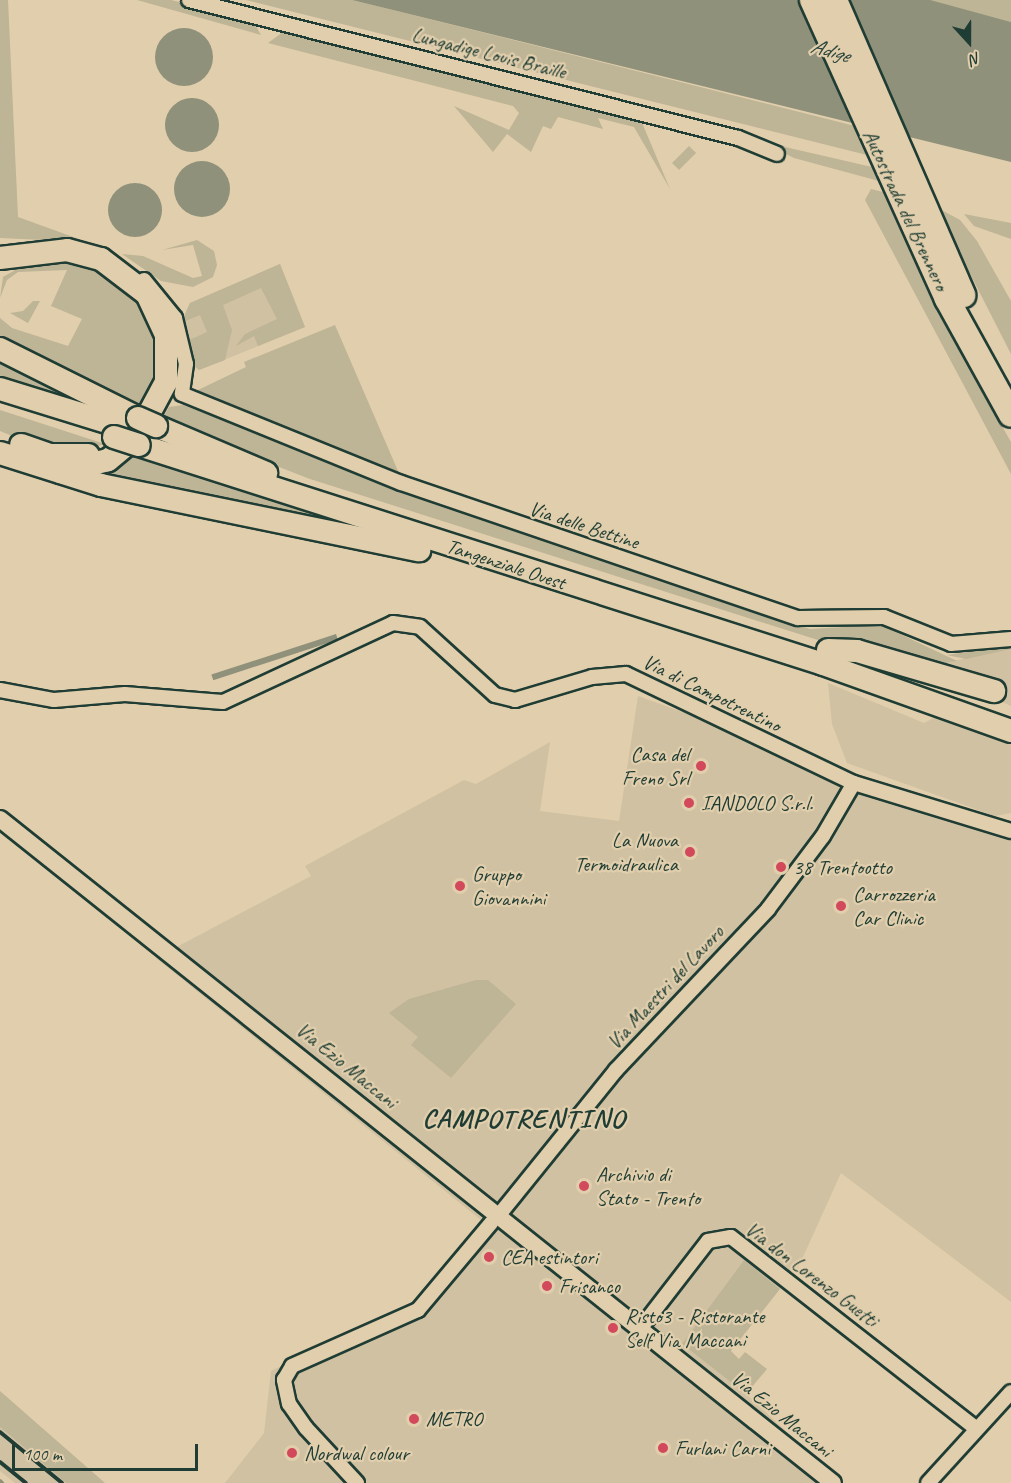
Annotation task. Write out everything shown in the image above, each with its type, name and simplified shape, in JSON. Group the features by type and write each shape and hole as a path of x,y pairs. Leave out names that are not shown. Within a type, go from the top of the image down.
{"highway":[{"name":"Autostrada del Brennero","path":"812,0 911,202 1011,415"},
{"name":"Autostrada del Brennero","path":"835,0 911,202 1011,384"},
{"path":"0,244 67,250 101,259 130,277 157,311 168,354 139,429 108,460 51,472"},
{"path":"0,258 67,250"},
{"path":"0,349 139,429"},
{"name":"Tangenziale Ovest","path":"0,389 139,429 270,475 826,657 1011,715"},
{"name":"Tangenziale Ovest","path":"0,402 139,429 582,588 826,657 1011,731"},
{"path":"0,437 66,457 100,452 139,429"},
{"path":"0,453 51,472 582,588"},
{"path":"936,720 910,704 840,679 826,657 857,651 994,691"}],"street":[{"name":"Lungadige Louis Braille","path":"189,0 738,138 777,154"},
{"path":"101,259 127,265 160,293 175,318 186,364 183,394 139,429"},
{"name":"Via delle Bettine","path":"183,394 423,491 798,618 884,617 951,644 1011,639"},
{"name":"Via di Campotrentino","path":"0,690 54,700 125,694 223,702 393,622 420,627 495,695 515,700 592,677 626,674 854,783 1011,831"},
{"name":"Via Maestri del Lavoro","path":"495,1219 616,1070 768,909 823,836 854,783"},
{"name":"Via Ezio Maccani","path":"0,819 495,1219 640,1329 833,1483"},
{"path":"357,1483 306,1428 289,1404 284,1380 292,1366 418,1310 495,1219"},
{"name":"Via don Lorenzo Guetti","path":"640,1329 708,1241 731,1237 974,1427"},
{"path":"928,1483 974,1427 1011,1392"}],"shaded area":[{"path":"0,0 8,0 18,217 87,242 0,238"},
{"path":"137,0 171,0 252,20 261,35"},
{"path":"246,0 352,0 493,35 855,126 867,155"},
{"path":"930,0 1011,0 1011,22 930,1"},
{"path":"287,29 640,118 670,189 634,127 598,118 603,129 558,117 551,129 543,126 531,152 507,134 493,152 454,106 509,130 519,113 513,106 268,43"},
{"path":"689,146 696,153 679,170 672,163"},
{"path":"785,147 872,167 879,181 794,158 784,153"},
{"path":"871,189 883,192 937,311 1011,442 1011,474 865,200"},
{"path":"936,207 960,220 977,241 1011,301 1011,354"},
{"path":"964,214 1011,223 1011,239 974,226"},
{"path":"197,240 214,251 217,265 213,277 193,287 161,281 122,254 143,256 193,278 202,276 193,245 162,250"},
{"path":"33,260 85,260 147,305 163,364 143,414 0,342 0,318 12,328 68,346 82,319 51,306 67,270 18,272 7,280 0,298 3,277"},
{"path":"280,264 305,327 199,370 193,365 181,323 190,303"},
{"path":"280,264 305,327 258,346 254,336 236,346 245,334 277,319 261,288 223,305 232,330 225,360 199,370 193,365 185,342 207,332 200,315 181,323 190,303"},
{"path":"33,301 40,301 28,323 10,313 23,311"},
{"path":"335,325 401,478 196,391 246,367 244,362"},
{"path":"0,355 117,417 0,381"},
{"path":"183,405 580,554 810,629 881,625 957,661 948,662 943,674 818,640 310,479 161,421 169,407"},
{"path":"0,410 105,444 78,451 34,445 0,431"},
{"path":"132,453 416,543 89,474"},
{"path":"1011,645 1011,649 966,659 947,655"},
{"path":"1011,649 1011,706 943,674 948,662"},
{"path":"828,683 924,723 940,715 1011,744 1011,813 995,816 847,763 832,724"},
{"path":"638,696 1011,831 1011,1302 841,1173 798,1268 780,1289 744,1260 682,1344 746,1394 842,1483 225,1483 264,1433 271,1371 412,1305 481,1220 156,958 311,876 305,866 464,780 476,784 550,742 540,811 619,821"},
{"path":"476,980 488,980 516,1004 451,1078 411,1045 418,1037 389,1013 409,999"},
{"path":"744,1260 780,1289 731,1351 739,1359 745,1352 767,1369 746,1394 682,1344"},
{"path":"0,1391 105,1483 66,1483 0,1427"},
{"path":"0,1427 66,1483 15,1483 0,1471"}],"water":[{"name":"Adige","path":"352,0 930,0 1011,22 1011,162"},
{"path":"184,28 200,33 208,41 213,57 208,73 200,81 184,86 168,81 160,73 155,57 160,41 168,33"},
{"path":"187,98 197,98 207,102 215,110 219,125 215,140 207,148 197,152 187,152 177,148 169,140 165,130 165,120 169,110 177,102"},
{"path":"202,161 213,163 222,169 228,178 230,189 228,200 222,209 213,215 202,217 191,215 182,209 176,200 174,189 176,178 182,169 191,163"},
{"path":"130,183 140,183 150,187 158,195 162,210 158,225 150,233 140,237 130,237 120,233 112,225 108,215 108,205 112,195 120,187"},
{"path":"336,634 338,640 213,680 211,674"}],"railway":[{"path":"0,1432 62,1483"},
{"path":"0,1462 26,1483"}],"place":[{"name":"Casa del Freno Srl","path":"701,766"},
{"name":"IANDOLO S.r.l.","path":"689,803"},
{"name":"La Nuova Termoidraulica","path":"690,852"},
{"name":"38 Trentootto","path":"781,867"},
{"name":"Gruppo Giovannini","path":"460,886"},
{"name":"Carrozzeria Car Clinic","path":"841,906"},
{"name":"Archivio di Stato - Trento","path":"584,1186"},
{"name":"CEA estintori","path":"489,1257"},
{"name":"Frisanco","path":"547,1286"},
{"name":"Risto3 - Ristorante Self Via Maccani","path":"613,1328"},
{"name":"METRO","path":"414,1419"},
{"name":"Furlani Carni","path":"663,1448"},
{"name":"Nordwal colour","path":"292,1453"}],"district":[{"name":"CAMPOTRENTINO","path":"524,1119"}]}
